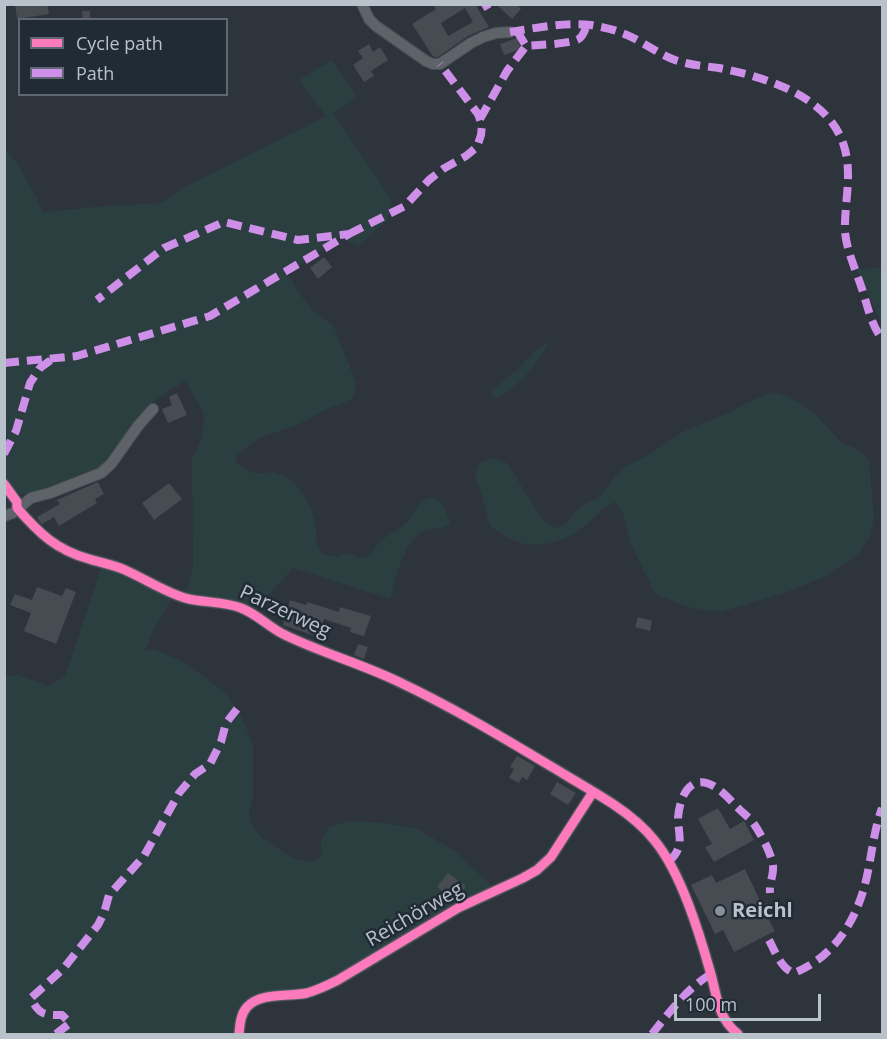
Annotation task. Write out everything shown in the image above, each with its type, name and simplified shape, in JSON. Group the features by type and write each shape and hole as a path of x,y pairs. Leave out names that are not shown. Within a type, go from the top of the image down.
{"street":[{"path":"362,4 369,20 376,26 433,64 440,64 483,37 510,32"},
{"path":"4,516 13,513 31,498 50,493 101,472 111,464 138,426 153,410"},
{"name":"Parzerweg","path":"4,484 17,502 17,508 42,535 71,553 124,570 184,598 242,608 285,635 369,668 429,697 529,753 619,808 654,840 675,873 699,934 719,1008 725,1020 738,1035"},
{"name":"Reichörweg","path":"239,1035 241,1017 247,1007 258,999 292,996 322,988 458,908 537,870 551,857 593,792"}],"green space":[{"path":"332,60 357,97 333,113 392,201 388,219 358,246 340,237 288,274 296,289 315,313 333,325 356,382 354,397 298,425 261,437 238,454 235,461 252,472 277,473 296,485 312,511 322,554 337,557 348,553 360,558 369,556 381,541 409,520 419,505 430,498 439,501 450,522 445,527 422,532 410,544 397,572 391,599 293,568 254,611 185,595 193,569 192,459 202,439 204,413 185,381 164,394 138,417 114,453 96,470 65,484 25,495 18,493 4,479 4,149 18,164 44,212 163,203 181,189 326,116 299,80"},
{"path":"882,268 882,324 856,269"},
{"path":"550,341 520,382 494,399 491,395 493,389"},
{"path":"773,392 801,404 815,414 840,441 859,450 869,460 874,518 871,535 858,554 825,576 793,590 721,612 688,607 655,594 630,542 624,515 615,502 568,537 548,544 518,542 503,535 489,524 475,475 479,463 492,458 507,463 542,519 555,528 565,525 584,504 598,498 625,467 650,454 686,430"},
{"path":"102,565 173,596 153,631 145,651 154,649 179,660 226,694 240,713 253,744 253,797 249,814 252,825 262,838 296,859 315,862 322,854 321,841 330,826 351,821 386,823 418,829 456,852 488,882 491,890 347,971 300,992 257,997 235,1034 5,1034 5,677 18,675 48,686 65,676"}],"building":[{"path":"15,4 47,4 49,14 17,19"},
{"path":"433,4 475,4 489,27 468,36 435,57 412,24 436,9","holes":["465,8 473,22 448,36 441,23"]},
{"path":"496,4 516,4 521,9 512,19"},
{"path":"82,11 90,11 90,18 83,18"},
{"path":"517,38 521,49 504,55 500,44"},
{"path":"369,44 373,52 380,47 388,60 371,71 374,76 364,82 353,65 363,58 358,51"},
{"path":"324,257 332,267 318,279 310,268"},
{"path":"177,393 187,415 168,423 162,409 172,405 169,397"},
{"path":"98,482 104,494 95,499 97,503 59,526 54,517 42,524 39,521 37,517 60,504 57,500"},
{"path":"169,483 182,499 154,520 142,503"},
{"path":"37,587 62,596 66,588 76,592 56,644 24,631 31,613 10,605 15,594 32,600"},
{"path":"290,600 306,605 307,602 339,612 340,607 371,616 364,636 350,632 351,628 324,619 318,637 283,625"},
{"path":"638,617 652,621 650,631 635,627"},
{"path":"358,644 368,647 364,659 354,655"},
{"path":"517,756 535,766 527,780 522,777 519,783 509,778 514,769 510,767"},
{"path":"557,782 576,793 568,805 550,794"},
{"path":"718,808 730,829 744,821 754,840 714,862 705,847 712,844 698,819"},
{"name":"Reichl","path":"745,869 762,905 768,903 775,917 769,920 775,931 734,952 723,930 715,934 691,885 712,875 716,883"},
{"path":"448,873 466,886 455,901 437,887"}],"marked path":[{"path":"485,4 488,9"},
{"path":"510,32 571,24 607,28 629,36 675,60 737,72 775,83 810,102 825,114 836,129 847,157 846,239 870,314 882,339"},
{"path":"517,31 526,46 555,44 577,40 587,25"},
{"path":"480,119 507,71 526,46"},
{"path":"349,234 405,206 429,180 477,147 482,125 478,114 440,64"},
{"path":"4,363 77,356 210,316 349,234 298,240 224,222 164,248 97,300"},
{"path":"4,454 16,431 30,383 40,368 51,360"},
{"path":"56,1034 70,1023 62,1015 43,1013 31,998 63,969 98,925 109,895 144,856 179,793 195,774 210,764 221,742 226,723 237,709"},
{"path":"669,861 679,846 678,818 685,793 696,783 708,783 719,790 751,820 761,836 773,866 770,893"},
{"path":"769,940 785,968 794,973 809,966 833,946 843,934 858,907 882,808"},
{"path":"652,1034 686,994 711,974"}],"cycle path":[{"path":"4,484 17,502 17,508 25,517 49,540 67,551 121,568 185,598 227,604 247,611 285,635 385,676 438,702 598,794 624,812 651,836 673,869 695,921 722,1013 731,1028 738,1034"},
{"path":"239,1034 243,1013 253,1002 267,997 307,993 327,986 458,908 537,870 551,857 593,792"}],"place":[{"name":"Reichl","path":"720,911"}]}
